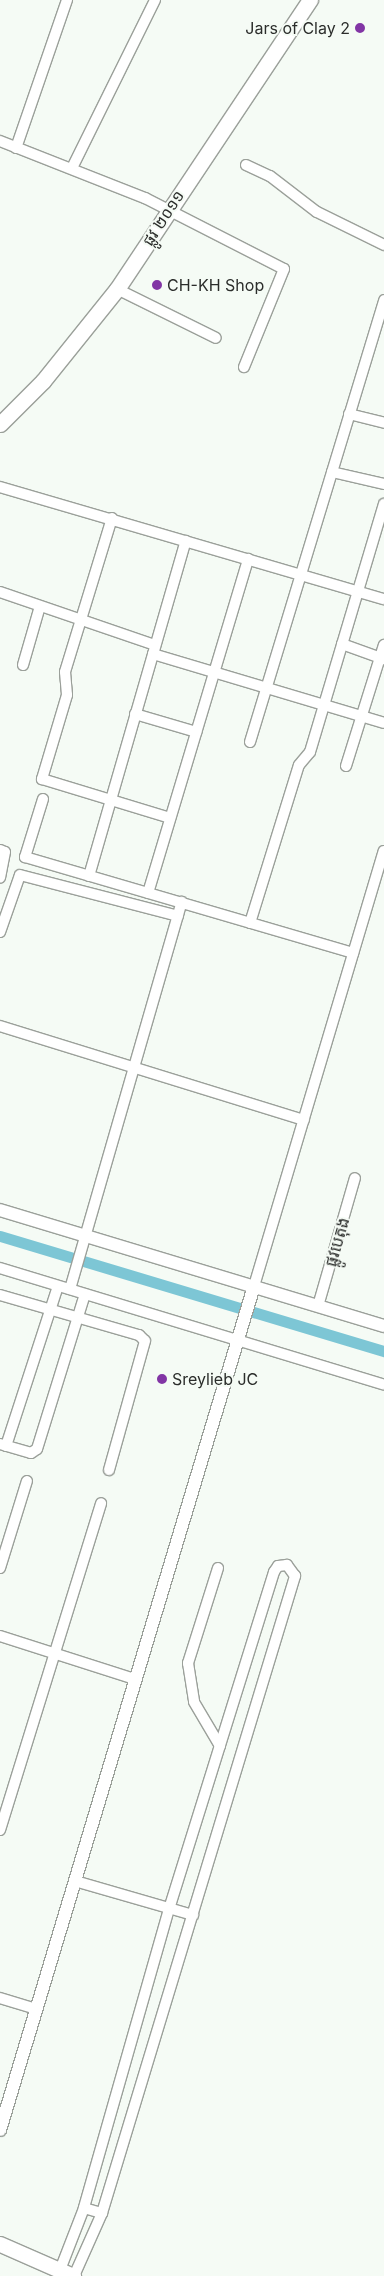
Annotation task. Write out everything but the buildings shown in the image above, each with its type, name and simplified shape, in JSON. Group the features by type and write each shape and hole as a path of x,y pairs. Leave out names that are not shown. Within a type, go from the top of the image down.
{"main road":[{"name":"ផ្លូវ ២០១១","path":"0,424 44,381 117,289 310,0"},
{"path":"0,2244 69,2274"}],"street":[{"path":"16,148 67,0"},
{"path":"73,166 155,0"},
{"path":"0,141 73,166 168,210 286,270 244,367"},
{"path":"246,165 270,176 317,212 384,245"},
{"path":"117,289 216,338"},
{"path":"250,742 349,414 382,312 384,300"},
{"path":"349,414 384,423"},
{"path":"332,472 384,484"},
{"path":"0,487 384,598"},
{"path":"250,923 299,765 310,752 384,504"},
{"path":"112,518 65,672 67,695 42,780 170,818"},
{"path":"89,876 109,801 186,541"},
{"path":"148,892 248,559"},
{"path":"0,592 80,620 214,673 384,723"},
{"path":"23,665 40,606"},
{"path":"342,644 382,658"},
{"path":"346,766 382,658 384,645"},
{"path":"135,714 196,732"},
{"path":"43,799 25,857 354,953"},
{"path":"0,878 2,851"},
{"path":"0,2130 384,851"},
{"path":"0,932 20,875 178,916"},
{"path":"71,1284 81,1241 182,902"},
{"path":"0,1026 304,1120"},
{"name":"ផ្លូវបេតុង","path":"318,1306 356,1178"},
{"path":"0,1210 81,1241 252,1292 318,1306 384,1326"},
{"path":"0,1268 58,1286 71,1284 85,1294 238,1336 384,1385"},
{"path":"58,1286 3,1445 31,1453 37,1449 85,1294"},
{"path":"0,1295 139,1335 145,1341 109,1470"},
{"path":"0,1568 27,1481"},
{"path":"0,1830 101,1503"},
{"path":"287,1565 294,1576 102,2213 69,2274 84,2208 170,1909 220,1746 274,1572 278,1566 287,1565"},
{"path":"218,1568 188,1672 194,1702 220,1746"},
{"path":"0,1636 135,1679"},
{"path":"75,1881 193,1914"},
{"path":"0,1998 36,2009"},
{"path":"84,2208 102,2213"}],"waterway":[{"path":"0,1236 384,1351"}],"place":[{"name":"Jars of Clay 2","path":"360,28"},
{"name":"CH-KH Shop","path":"157,285"},
{"name":"Sreylieb JC","path":"162,1379"}]}
